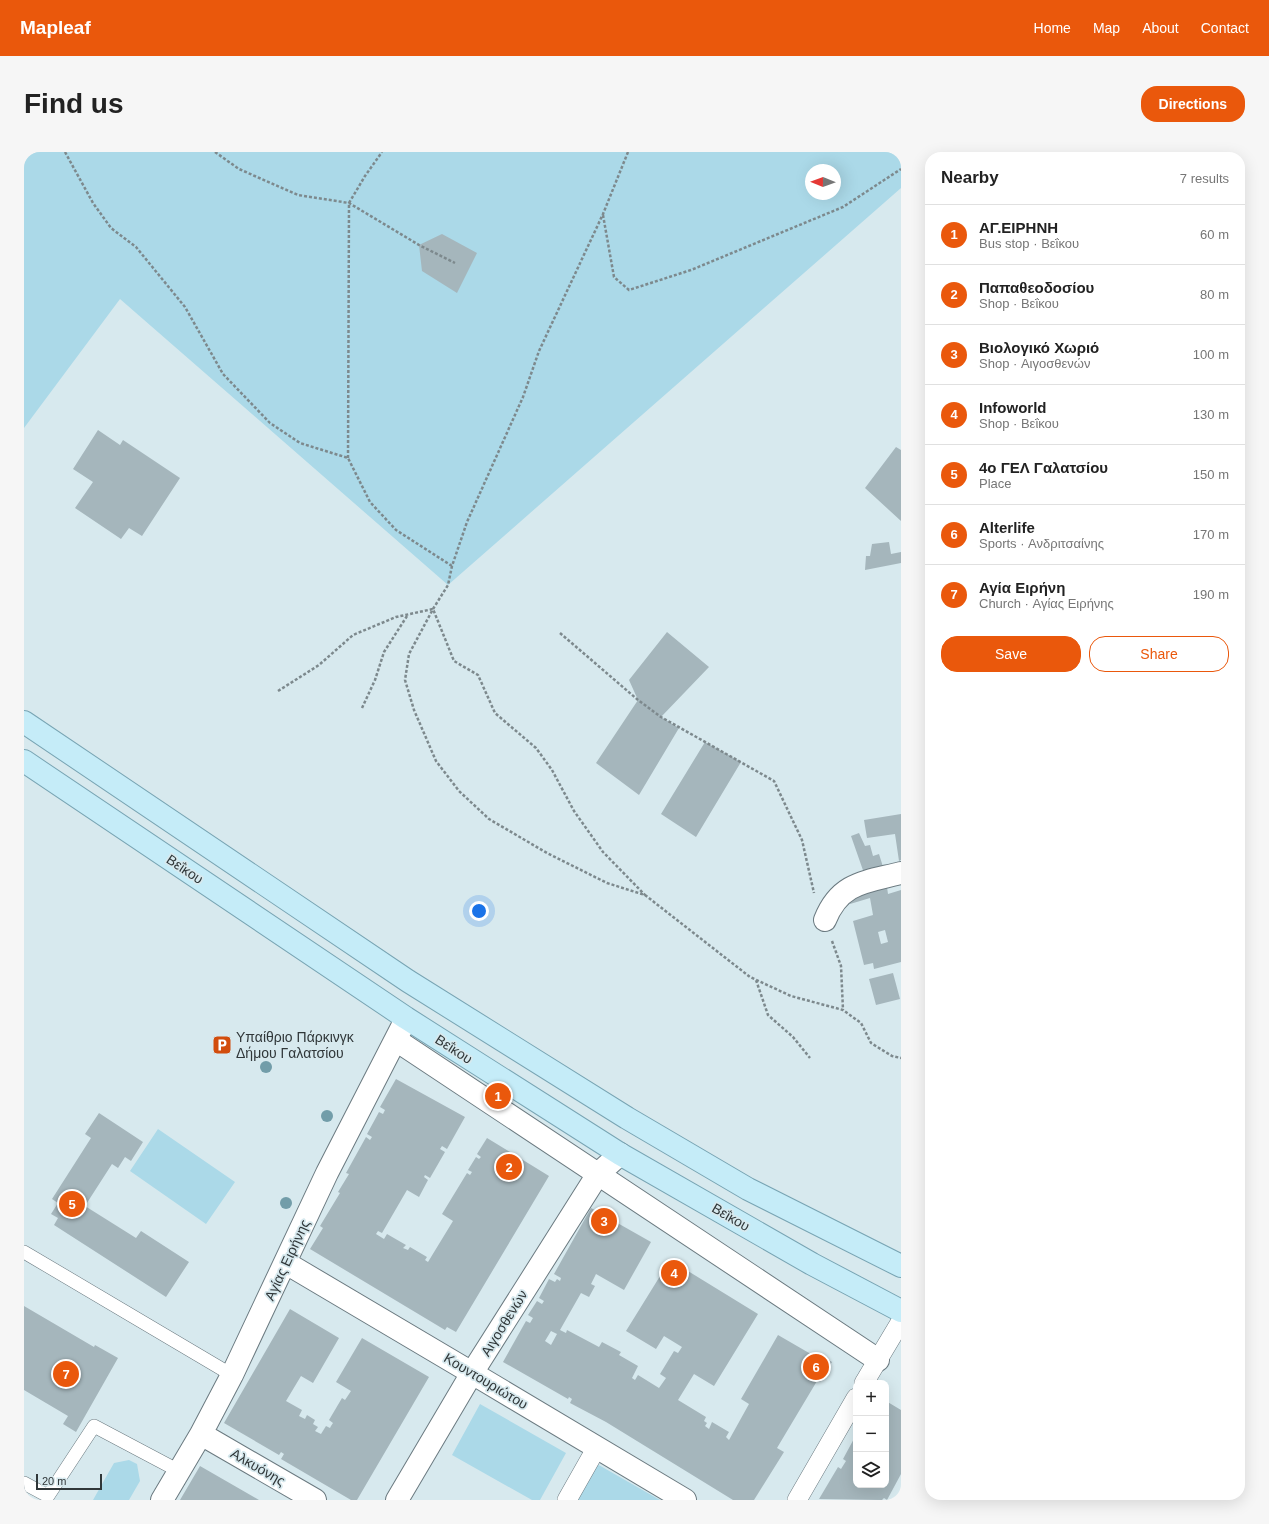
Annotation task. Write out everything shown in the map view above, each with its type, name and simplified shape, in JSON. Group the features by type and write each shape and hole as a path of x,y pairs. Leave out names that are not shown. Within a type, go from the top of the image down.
{"main road":[{"path":"24,722 408,981 626,1118 748,1189 901,1266"},
{"name":"Βεΐκου","path":"24,761 406,1018 620,1154 812,1264 901,1311"}],"street":[{"path":"825,920 830,908 841,894 854,885 901,872"},
{"name":"Αγίας Ειρήνης","path":"162,1500 201,1434 232,1375 286,1264 327,1173 406,1018"},
{"path":"396,1040 878,1360"},
{"name":"Αιγοσθενών","path":"397,1500 472,1372 598,1174 620,1154"},
{"name":"Κουντουριώτου","path":"286,1264 472,1372 685,1500"},
{"path":"866,1380 901,1321"},
{"path":"797,1500 853,1403"},
{"name":"Αλκυόνης","path":"201,1434 315,1500"},
{"path":"566,1500 597,1447"}],"lane":[{"path":"24,1252 232,1375"},
{"path":"24,1483 48,1496 94,1426 179,1471"}],"path":[{"path":"66,152 94,203 111,228 136,247 185,307 223,374 270,423 300,444 348,458"},
{"path":"215,152 239,169 298,195 349,203 419,245 455,263"},
{"path":"382,152 365,176 349,203 348,458 370,502 396,530 452,566"},
{"path":"628,152 603,214 539,351 523,397 467,522 452,566 448,585 433,609 409,654 405,680 414,710 436,761 459,791 489,819 547,853 607,883 645,895"},
{"path":"603,214 614,278 629,290 691,270 843,207 901,169"},
{"path":"278,691 319,665 353,635 396,618 433,609"},
{"path":"433,609 454,661 478,675 495,713 536,748 552,770 574,810 603,852 645,895 750,977 791,996 843,1010 861,1023 871,1043 892,1056 901,1058"},
{"path":"362,708 375,680 384,652 407,615"},
{"path":"560,633 638,700 661,717 774,781 802,840 814,895 825,920 841,966 843,1010"},
{"path":"756,980 768,1014 793,1037 810,1058"}],"shaded area":[{"path":"24,152 901,152 901,188 448,585 120,299 24,428"},
{"path":"158,1129 235,1182 206,1224 130,1171"},
{"path":"480,1404 566,1453 540,1500 532,1500 452,1455"},
{"path":"129,1460 137,1464 140,1481 129,1500 93,1500 114,1463"},
{"path":"597,1464 660,1500 576,1500"}],"building":[{"path":"442,234 477,253 457,293 422,271 419,245"},
{"path":"98,430 120,445 123,440 180,478 142,536 129,528 121,539 75,508 93,482 73,469"},
{"path":"896,447 901,450 901,521 865,488"},
{"path":"889,542 891,554 901,552 901,563 865,570 866,556 870,556 872,544"},
{"path":"667,632 709,667 661,717 679,728 639,795 596,763 638,700 629,680"},
{"path":"705,742 741,762 696,837 661,814"},
{"path":"901,814 901,860 899,861 895,834 867,838 864,820"},
{"path":"859,833 865,846 870,845 873,856 879,854 884,870 865,876 851,836"},
{"path":"887,887 888,894 901,890 901,962 874,969 873,963 864,965 853,921 873,915 870,898 850,904 847,895","holes":["885,930 888,942 881,944 878,932"]},
{"path":"893,973 900,999 876,1005 869,979"},
{"path":"396,1079 465,1117 447,1149 442,1146 440,1149 445,1152 430,1178 425,1175 424,1177 428,1180 419,1197 407,1190 382,1233 378,1231 376,1234 384,1239 387,1234 406,1245 403,1248 408,1250 410,1247 427,1257 425,1260 428,1262 453,1221 442,1214 467,1173 470,1175 472,1172 468,1170 476,1157 479,1159 481,1157 477,1154 487,1138 549,1176 456,1332 447,1327 445,1330 310,1249 323,1228 320,1226 340,1193 338,1192 349,1174 346,1173 366,1137 370,1140 372,1137 367,1134 379,1112 383,1114 385,1110 380,1107"},
{"path":"99,1113 143,1142 131,1161 125,1157 118,1168 112,1164 85,1206 136,1238 141,1231 189,1262 166,1297 54,1225 58,1218 51,1214 58,1203 52,1199 91,1138 85,1134"},
{"path":"591,1208 651,1242 624,1290 596,1274 591,1284 595,1286 589,1297 581,1293 560,1330 566,1333 567,1330 599,1347 602,1342 621,1352 619,1355 638,1366 632,1378 635,1380 638,1375 659,1388 666,1378 660,1374 674,1351 678,1353 682,1347 664,1336 656,1349 626,1331 670,1260 758,1314 714,1386 694,1374 678,1400 706,1417 704,1421 707,1423 705,1426 709,1429 712,1422 729,1432 726,1437 729,1440 749,1404 741,1399 778,1335 816,1357 818,1354 832,1362 820,1382 817,1381 777,1448 784,1452 754,1500 733,1500 606,1422 570,1403 572,1399 569,1397 568,1399 503,1362 526,1321 530,1323 533,1318 528,1315 537,1301 542,1304 544,1301 539,1298 549,1279 555,1282 557,1279 560,1281 561,1278 554,1274","holes":["551,1331 557,1334 551,1345 545,1341"]},
{"path":"24,1306 94,1347 95,1345 118,1358 76,1432 63,1424 68,1416 24,1390"},
{"path":"290,1309 339,1338 313,1383 301,1376 286,1401 302,1410 299,1416 305,1419 307,1415 315,1420 313,1424 318,1427 315,1431 321,1434 326,1426 330,1428 333,1423 329,1420 342,1398 345,1400 351,1391 336,1382 362,1338 429,1377 357,1500 351,1500 281,1459 284,1454 281,1452 279,1455 224,1423"},
{"path":"889,1403 901,1410 901,1474 887,1500 884,1498 882,1500 819,1499 838,1467 841,1469 846,1461 843,1459 853,1441 853,1488 889,1488"},
{"path":"200,1466 259,1500 180,1500"}],"place":[{"name":"Υπαίθριο Πάρκινγκ Δήμου Γαλατσίου","path":"222,1045"},
{"name":"ΑΓ.ΕΙΡΗΝΗ","path":"498,1096"},
{"name":"Παπαθεοδοσίου","path":"509,1167"},
{"name":"4ο ΓΕΛ Γαλατσίου","path":"72,1204"},
{"name":"Βιολογικό Χωριό","path":"604,1221"},
{"name":"Infoworld","path":"674,1273"},
{"name":"Alterlife","path":"816,1367"},
{"name":"Αγία Ειρήνη","path":"66,1374"}]}
